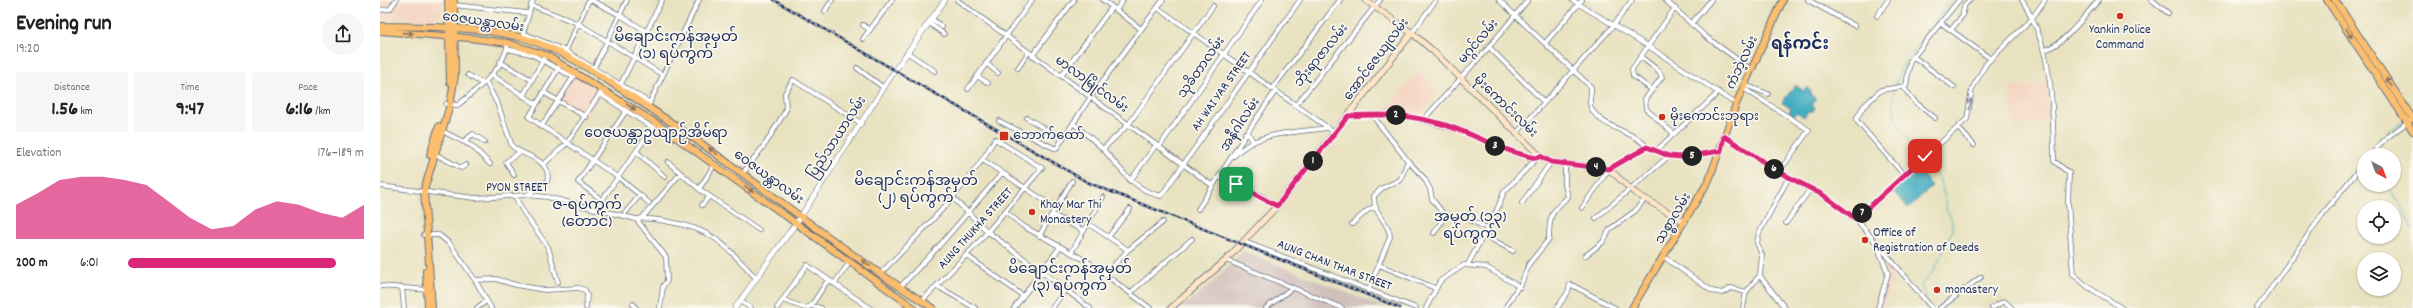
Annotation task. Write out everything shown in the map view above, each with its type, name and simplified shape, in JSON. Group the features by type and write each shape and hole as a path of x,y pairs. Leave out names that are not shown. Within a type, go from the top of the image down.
{"main road":[{"path":"448,0 459,24 470,34 459,42 452,51"},
{"name":"မိုးကောင်းလမ်း","path":"1365,0 1412,33 1539,157 1551,162 1609,169"},
{"name":"ကံဘဲ့လမ်း","path":"1724,136 1736,104 1783,0"},
{"path":"2327,0 2413,132"},
{"path":"2335,0 2412,117"},
{"path":"435,28 445,18 452,6"},
{"path":"426,175 435,154 436,142 442,131 448,105 452,51 452,6"},
{"name":"ဝေဇယန္တာလမ်း","path":"380,26 451,28 546,58 575,74 655,126 688,145 913,308"},
{"name":"ဝေဇယန္တာလမ်း","path":"380,31 451,36 470,34 522,36 552,50 565,53 649,105 900,287 933,308"},
{"name":"အောင်ဇေယျလမ်း","path":"1171,308 1245,242 1277,206 1412,33"},
{"path":"436,35 452,51"},
{"path":"546,58 552,50"},
{"path":"2397,107 2403,103"},
{"path":"428,308 429,290 422,190 448,105"},
{"name":"သစ္စာလမ်း","path":"1632,308 1710,180 1721,151 1724,136"},
{"path":"688,145 694,138"},
{"path":"1609,169 1645,199 1685,222"},
{"path":"429,290 432,308"}],"street":[{"path":"380,10 390,9 396,0"},
{"path":"533,0 522,36 565,53 590,0 620,14 647,32"},
{"path":"593,69 627,0"},
{"path":"620,86 662,0"},
{"path":"825,10 832,0"},
{"path":"863,39 892,0"},
{"name":"ပြည်သာယာလမ်း","path":"735,308 801,216 884,88 945,0"},
{"name":"မာလာမြိုင်လမ်း","path":"957,0 1030,55 1213,186"},
{"path":"968,89 1032,0"},
{"path":"1018,68 1074,0"},
{"path":"1103,0 1141,29"},
{"path":"1061,76 1114,8 1123,0"},
{"path":"999,120 1054,150 1090,98 1163,0"},
{"name":"သုခိတာလမ်း","path":"1130,181 1262,0"},
{"name":"AH WAI YAR STREET","path":"1130,181 1144,190 1162,196 1300,0"},
{"name":"အနီဂါလမ်း","path":"1198,209 1231,159 1245,133 1273,90 1340,0"},
{"name":"ဘိုးရာဇာလမ်း","path":"1296,106 1380,0"},
{"name":"အောင်ဇေယျလမ်း","path":"1412,33 1436,0"},
{"path":"1499,0 1546,42 1572,70 1591,87 1590,106 1595,113 1614,127 1638,139 1647,147 1669,156 1681,157 1721,151"},
{"name":"မဂ္ဂင်လမ်း","path":"1423,120 1528,0"},
{"path":"1572,0 1581,2 1736,104"},
{"path":"1516,134 1543,101 1614,25 1632,0"},
{"path":"1665,0 1691,24 1752,70"},
{"path":"1691,24 1711,0"},
{"path":"1808,0 1855,26"},
{"path":"1877,16 1888,0"},
{"path":"1904,88 1908,78 1909,64 1959,0"},
{"path":"1951,30 1962,16 1965,4 1970,0"},
{"path":"2022,0 2032,18 2045,50 2051,83 2054,160 2069,173 2068,203 2073,274 2088,287 2122,308"},
{"path":"1856,219 1958,128 1969,116 1972,89 1986,64 2032,18 2045,0"},
{"path":"2045,50 2054,47 2099,0"},
{"path":"2152,0 2168,13"},
{"path":"649,105 697,1"},
{"path":"1546,42 1581,2"},
{"path":"531,5 578,24 608,40 634,58 663,75"},
{"path":"452,6 528,14"},
{"path":"1103,149 1128,125 1213,6"},
{"path":"1158,8 1195,32 1273,90 1334,132"},
{"path":"1652,90 1632,74 1632,69 1675,8"},
{"path":"930,21 942,27"},
{"path":"930,21 944,34"},
{"path":"1941,23 1988,57"},
{"path":"863,25 870,30"},
{"path":"448,105 458,105 492,75 507,46"},
{"path":"1489,46 1543,101"},
{"path":"908,53 935,71"},
{"path":"1641,57 1661,74 1645,100 1646,109 1674,134"},
{"path":"1914,57 1954,86"},
{"path":"523,96 546,58"},
{"path":"500,62 532,80"},
{"path":"986,63 998,73"},
{"path":"559,66 529,117 541,127 568,143 619,178 649,203"},
{"path":"858,68 884,88"},
{"path":"541,127 560,101 575,74"},
{"path":"468,75 484,83 498,105 512,146 520,152 531,155 543,165 546,171 547,182 527,195"},
{"path":"492,75 536,104"},
{"path":"977,76 988,83"},
{"path":"743,173 766,143 786,110 785,94 794,80 861,123"},
{"path":"1744,87 1768,94"},
{"path":"1744,87 1809,130 1779,172"},
{"path":"1904,175 1856,120 1863,107 1881,90 1887,87 1904,88 1915,102 1935,118"},
{"path":"543,165 568,143 602,91 626,111 655,126 638,152 602,200 578,182 626,111"},
{"path":"543,92 586,117"},
{"path":"1657,150 1719,92"},
{"path":"1348,116 1392,114 1423,120 1462,131 1518,154 1539,157"},
{"path":"1372,115 1408,161 1424,178 1430,189 1431,197 1445,216 1434,233"},
{"path":"2377,148 2384,140 2412,117"},
{"path":"1027,118 1062,139"},
{"path":"1073,123 1103,149 1130,181"},
{"path":"1231,159 1239,150 1253,142 1283,133 1327,128"},
{"path":"1958,128 1974,146"},
{"path":"442,131 464,141 483,156 490,164"},
{"path":"1245,133 1250,136 1253,142"},
{"path":"464,141 473,134 484,142"},
{"path":"1724,136 1779,172 1811,188 1856,219 1932,308"},
{"name":"AUNG THUKHA STREET","path":"922,301 1026,189 1042,168 995,139 983,160"},
{"path":"1582,208 1609,169 1647,147"},
{"path":"514,175 506,162 520,152"},
{"path":"638,152 665,177"},
{"path":"435,154 461,168 466,165"},
{"path":"1596,218 1669,156"},
{"path":"1468,264 1484,235 1504,192 1539,157"},
{"path":"881,273 952,197 983,160 1057,209"},
{"path":"1368,291 1390,233 1374,207 1376,193 1398,182 1406,171 1408,161"},
{"path":"668,162 699,189 758,230"},
{"path":"1522,203 1551,162"},
{"path":"699,189 715,164"},
{"path":"1505,308 1518,287 1529,264 1549,239 1548,223 1550,217 1568,198 1564,185 1565,164"},
{"path":"2257,308 2322,215 2357,172"},
{"path":"642,218 681,173"},
{"path":"900,287 968,214 1002,173"},
{"path":"1219,177 1262,196 1277,206"},
{"path":"1743,308 1746,292 1760,276 1762,255 1757,243 1759,233 1789,177"},
{"path":"1039,236 1057,209 1072,181"},
{"name":"PYON STREET","path":"380,187 422,190 475,198 527,195 555,198 636,219 642,218 686,225 705,231 725,245 756,278"},
{"path":"1786,223 1811,188"},
{"path":"625,212 640,195"},
{"path":"515,196 522,210 540,232 548,247 558,282"},
{"path":"702,205 710,197"},
{"path":"952,197 987,231 1090,308"},
{"path":"1071,253 1103,197"},
{"path":"1585,256 1603,242 1610,229 1636,211 1645,199"},
{"path":"1352,224 1368,210 1374,207"},
{"path":"1109,236 1130,209"},
{"path":"1005,211 1039,236 1090,263 1150,308"},
{"path":"1470,213 1470,220 1487,228"},
{"path":"1053,215 1084,231"},
{"path":"636,219 666,257 667,281 663,286 660,308"},
{"path":"1105,275 1128,250 1164,222"},
{"path":"1087,223 1109,236 1128,250"},
{"path":"426,235 439,235 450,244 475,280 491,308"},
{"path":"1484,235 1512,251"},
{"path":"1130,293 1192,239"},
{"name":"AUNG CHAN THAR STREET","path":"1245,242 1368,291 1416,308"},
{"path":"1876,243 1888,273 1878,308"},
{"path":"1014,308 1060,247"},
{"path":"966,255 1023,296"},
{"path":"1664,256 1712,291 1722,293 1731,288 1746,292"},
{"path":"1226,260 1342,308"},
{"path":"834,284 850,262"},
{"path":"1426,308 1435,288 1443,278 1458,267 1468,264 1486,267 1518,287"},
{"path":"1379,265 1435,288"},
{"path":"777,308 807,266 870,308"},
{"path":"1760,276 1785,308"},
{"path":"1940,308 1981,277"},
{"path":"475,280 496,279 516,285 556,290 579,288 585,290 587,295 586,308"},
{"path":"812,306 828,280"},
{"path":"1557,308 1568,292 1570,284 1615,308"},
{"path":"380,286 429,290"},
{"path":"937,286 975,308"},
{"path":"402,288 404,308"},
{"path":"1266,308 1292,288"},
{"path":"1052,308 1065,290"},
{"path":"783,300 805,308 812,306 821,308"},
{"path":"477,308 486,301"},
{"path":"740,301 751,308"},
{"path":"1992,308 2004,301 2012,308"},
{"path":"633,304 636,308"}],"shaded area":[{"path":"380,0 443,0 443,8 440,15 429,22 380,19"},
{"path":"1420,71 1439,92 1420,114 1387,108"},
{"path":"572,73 604,93 586,119 555,100"},
{"path":"2046,83 2050,122 2014,126 2009,93 2012,87"},
{"path":"1876,245 1891,264 1893,270 1892,285 1883,308 1874,308 1885,274"},
{"path":"1243,251 1386,308 1182,308 1213,282"}],"water":[{"path":"1795,85 1804,91 1806,87 1811,91 1810,94 1816,99 1812,106 1815,108 1812,112 1809,110 1804,117 1797,112 1794,116 1789,112 1791,108 1782,103"},
{"path":"1917,168 1932,186 1908,208 1892,190"}],"waterway":[{"path":"1895,87 1902,66 1952,0"},
{"path":"1894,90 1893,100 1896,119 1905,136 1923,158"},
{"path":"2373,148 2389,131 2404,121"},
{"path":"1925,160 1940,180 1945,197 1946,209 1952,221 1952,231 1935,269 1921,285 1927,299"},
{"path":"2390,192 2403,208 2413,229"}],"railway":[{"path":"774,0 1087,182 1400,308"}],"place":[{"name":"Yankin Police Command","path":"2120,16"},
{"name":"မိုးကောင်းဘုရား","path":"1662,117"},
{"name":"ဘောက်ထော်","path":"1004,136"},
{"name":"Khay Mar Thi Monastery","path":"1032,212"},
{"name":"Office of Registration of Deeds","path":"1865,240"},
{"name":"monastery","path":"1937,290"}],"district":[{"name":"မိချောင်းကန်အမှတ် (၁) ရပ်ကွက်","path":"676,46"},
{"name":"ရန်ကင်း","path":"1800,46"},
{"name":"ဝေဇယန္တာဥယျာဉ်အိမ်ရာ","path":"656,134"},
{"name":"မိချောင်းကန်အမှတ် (၂) ရပ်ကွက်","path":"916,190"},
{"name":"ဇ-ရပ်ကွက် (တောင်)","path":"587,214"},
{"name":"အမှတ် (၁၃) ရပ်ကွက်","path":"1470,226"},
{"name":"မိချောင်းကန်အမှတ် (၃) ရပ်ကွက်","path":"1070,278"}],"route":[{"path":"1236,184 1262,196 1277,206 1348,116 1383,114 1392,114 1443,124 1518,154 1537,158 1540,156 1551,162 1609,169 1647,147 1669,156 1681,157 1721,151 1724,136 1779,172 1823,195 1856,219 1925,156"}]}
